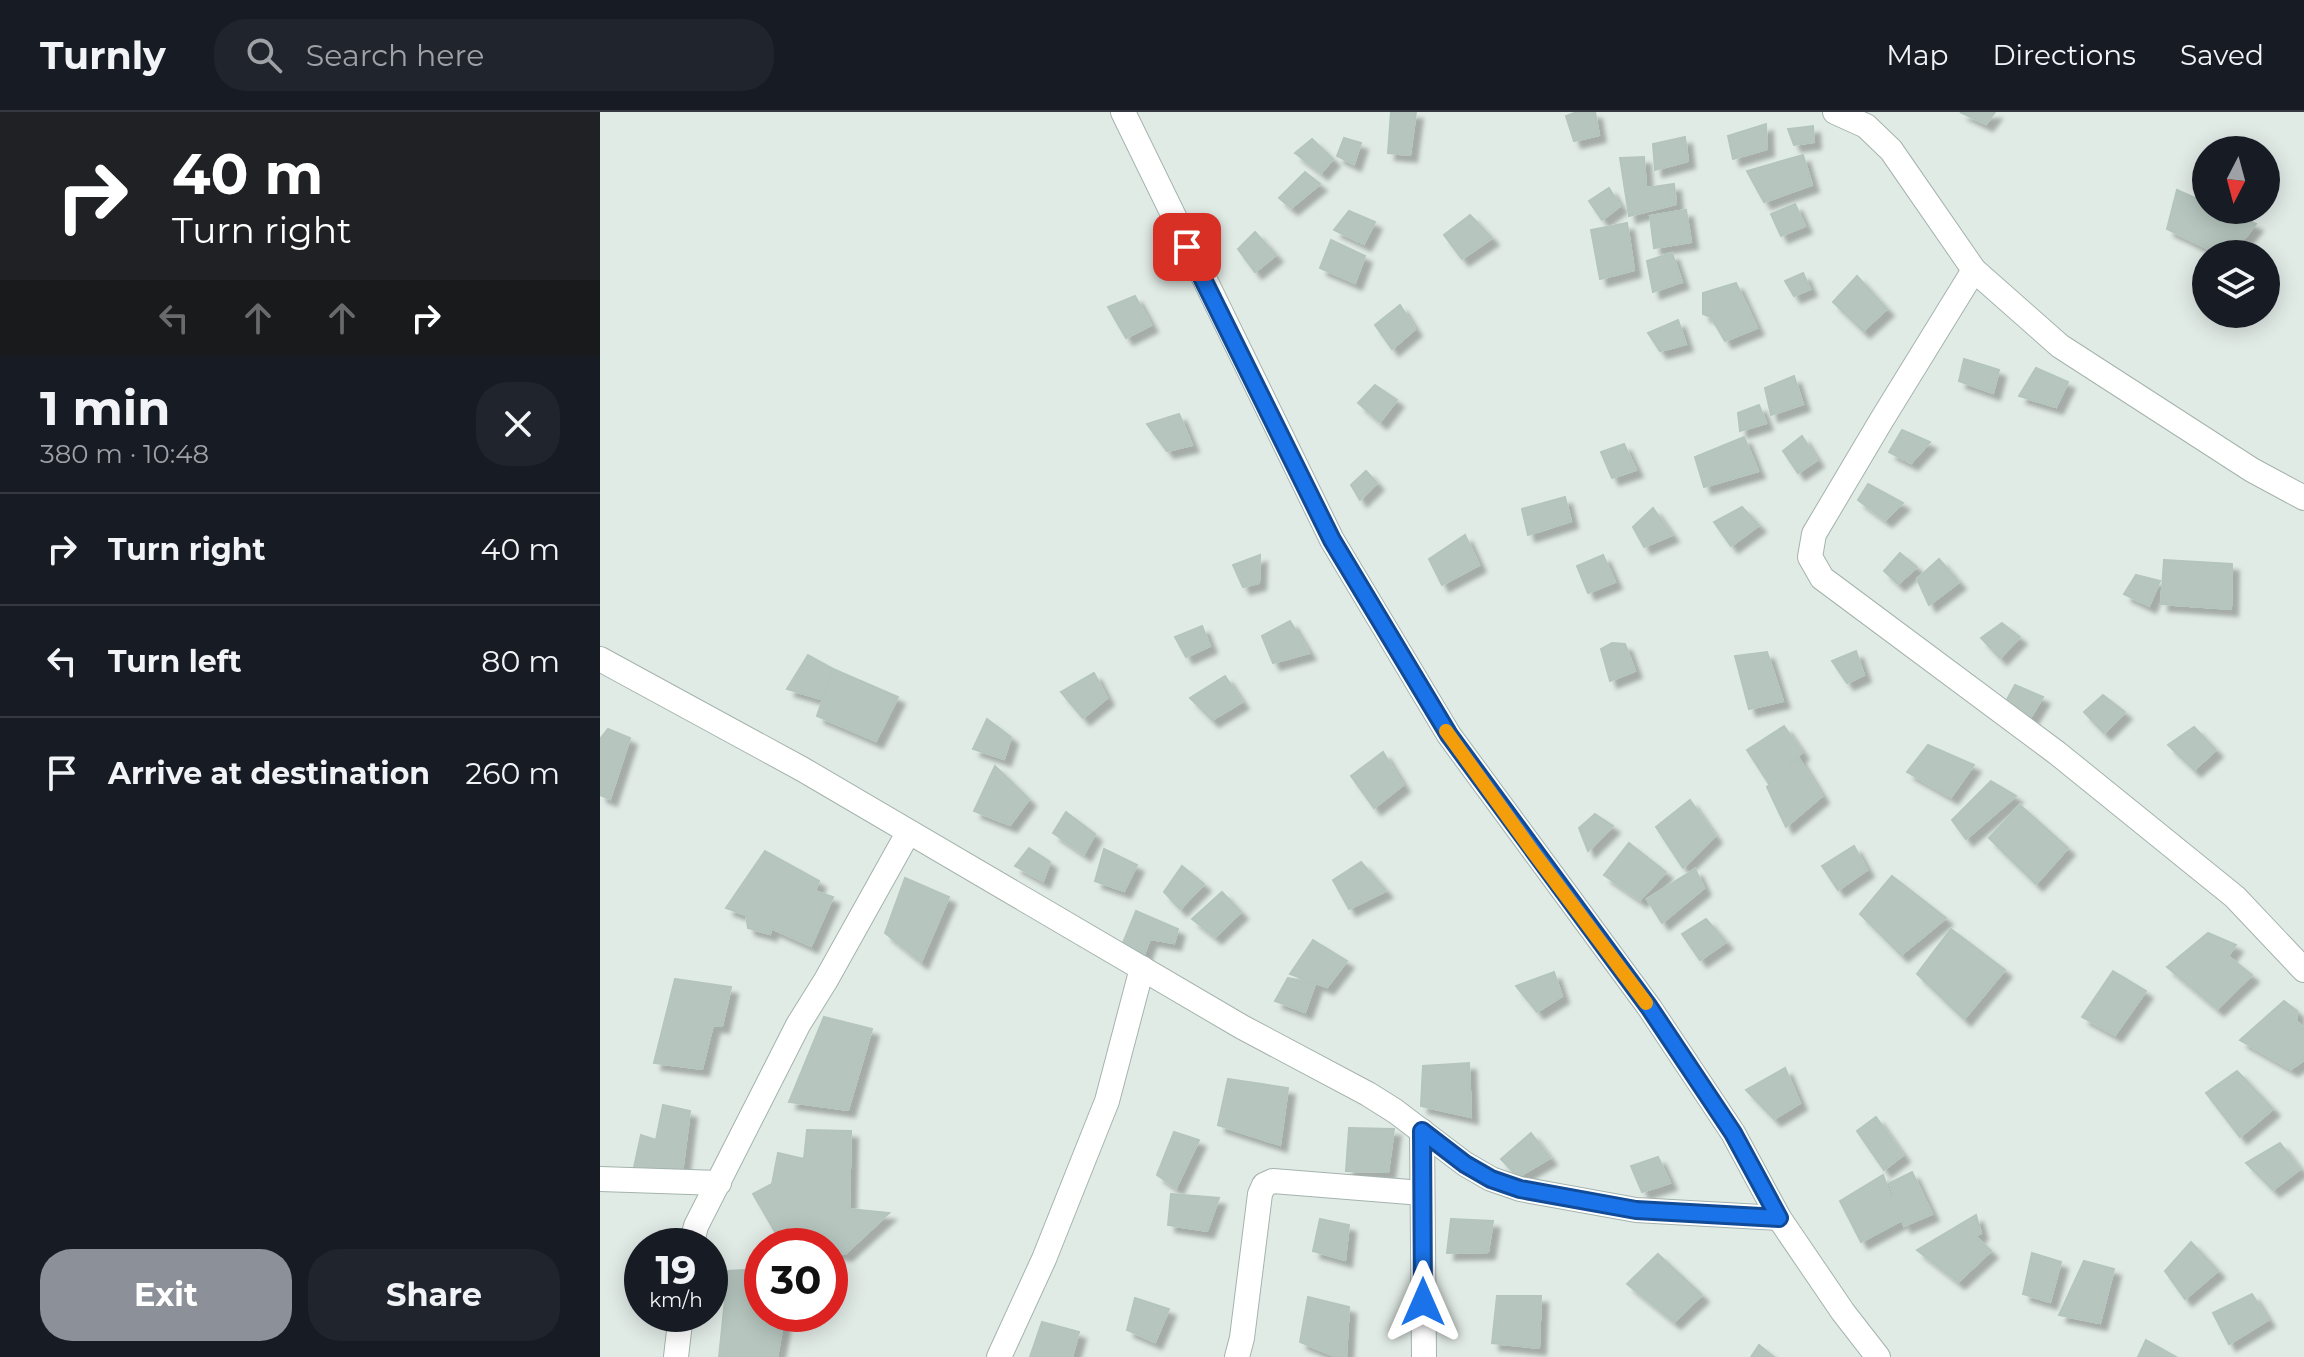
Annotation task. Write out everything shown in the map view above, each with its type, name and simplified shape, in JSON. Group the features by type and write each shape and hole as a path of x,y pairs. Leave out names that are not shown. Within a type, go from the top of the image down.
{"street":[{"path":"1123,112 1332,540 1449,735 1649,1007 1733,1133 1779,1218 1843,1312 1878,1357"},
{"path":"1835,112 1866,126 1891,150 1974,270 2060,346 2252,470 2304,498"},
{"path":"1974,270 1814,534 1810,557 1822,578 2057,753 2235,897 2304,970"},
{"path":"600,659 802,769 1242,1027 1368,1094 1465,1164 1491,1179 1520,1189 1636,1210 1779,1218"},
{"path":"696,1228 798,1025 908,833"},
{"path":"999,1357 1044,1259 1107,1101 1142,968"},
{"path":"1422,1131 1424,1357"},
{"path":"600,1179 719,1183"},
{"path":"1237,1357 1260,1194 1264,1185 1273,1181 1422,1193"},
{"path":"676,1357 679,1332"}],"building":[{"path":"1391,112 1416,112 1410,155 1388,153"},
{"path":"1577,112 1595,112 1599,135 1574,141 1566,116"},
{"path":"1960,112 1995,112 1986,124"},
{"path":"1766,124 1767,149 1733,159 1728,136"},
{"path":"1813,126 1814,142 1794,145 1788,129"},
{"path":"1685,137 1688,161 1655,170 1653,144"},
{"path":"1344,138 1361,143 1354,164 1337,156"},
{"path":"1312,139 1333,159 1321,173 1295,153"},
{"path":"1803,155 1812,185 1764,202 1747,171"},
{"path":"1644,157 1646,188 1674,184 1676,204 1629,216 1620,158"},
{"path":"1305,172 1320,184 1291,208 1279,198"},
{"path":"1609,188 1620,206 1602,220 1589,201"},
{"path":"2177,190 2192,197 2192,224 2256,224 2243,240 2192,241 2167,229"},
{"path":"1795,204 1805,226 1781,236 1771,214"},
{"path":"1686,210 1691,242 1654,248 1650,216"},
{"path":"1349,211 1375,222 1364,244 1334,230"},
{"path":"1470,215 1492,238 1462,259 1444,235"},
{"path":"1627,223 1634,270 1600,279 1591,230"},
{"path":"1255,232 1276,255 1255,272 1238,249"},
{"path":"1331,240 1365,256 1355,283 1320,268"},
{"path":"1672,253 1682,282 1653,292 1647,261"},
{"path":"1803,273 1810,289 1794,296 1785,281"},
{"path":"1857,276 1887,309 1863,331 1833,302"},
{"path":"1736,283 1757,328 1725,341 1711,317 1703,314 1703,293"},
{"path":"1135,296 1151,325 1126,338 1108,307"},
{"path":"1400,305 1415,329 1392,349 1375,325"},
{"path":"1678,320 1686,344 1660,351 1648,333"},
{"path":"1964,359 1999,370 1993,393 1959,381"},
{"path":"2036,368 2068,382 2056,407 2019,396"},
{"path":"1794,376 1803,404 1771,415 1765,388"},
{"path":"1375,385 1397,400 1380,422 1358,403"},
{"path":"1759,405 1766,423 1740,431 1738,413"},
{"path":"1179,414 1192,445 1167,451 1147,424"},
{"path":"1902,430 1930,442 1911,463 1889,452"},
{"path":"1802,436 1817,460 1798,473 1783,451"},
{"path":"1744,437 1758,471 1704,487 1695,457"},
{"path":"1624,444 1636,470 1612,478 1601,452"},
{"path":"1366,471 1377,483 1360,500 1351,485"},
{"path":"1868,484 1903,503 1885,520 1858,500"},
{"path":"1565,497 1571,521 1528,535 1522,509"},
{"path":"1742,507 1759,525 1731,546 1714,522"},
{"path":"1653,508 1672,535 1644,547 1633,527"},
{"path":"1465,535 1479,565 1442,585 1429,559"},
{"path":"1900,553 1917,567 1898,584 1884,571"},
{"path":"1260,555 1259,583 1243,587 1233,565"},
{"path":"1603,555 1615,582 1588,593 1577,566"},
{"path":"1939,559 1959,582 1929,605 1917,579"},
{"path":"2164,560 2232,564 2231,609 2161,604"},
{"path":"2136,575 2160,581 2149,606 2124,594"},
{"path":"1290,621 1309,653 1273,663 1262,636"},
{"path":"2002,623 2020,637 2000,658 1981,638"},
{"path":"1202,626 1210,646 1186,657 1175,637"},
{"path":"1612,643 1625,644 1635,671 1610,681 1601,649"},
{"path":"1856,651 1864,675 1847,683 1832,661"},
{"path":"1767,652 1783,701 1749,709 1735,656"},
{"path":"808,655 833,669 821,699 787,689"},
{"path":"833,669 898,697 876,741 817,716"},
{"path":"1094,673 1107,698 1083,718 1061,692"},
{"path":"1225,676 1242,702 1212,720 1190,698"},
{"path":"2015,685 2043,697 2029,720 2004,705"},
{"path":"2103,695 2125,712 2104,733 2084,712"},
{"path":"987,719 1011,737 1004,759 973,749"},
{"path":"1784,726 1802,752 1769,784 1747,750"},
{"path":"2194,727 2216,750 2194,770 2168,745"},
{"path":"608,729 630,738 610,799 600,795 600,739"},
{"path":"1928,745 1974,765 1951,797 1907,772"},
{"path":"1383,752 1403,785 1374,808 1351,776"},
{"path":"1798,757 1822,796 1786,827 1767,787"},
{"path":"995,766 1029,799 1010,825 974,811"},
{"path":"1991,781 2016,796 1966,839 1952,820"},
{"path":"1690,800 1715,836 1683,868 1656,827"},
{"path":"2020,805 2068,848 2036,884 1989,838"},
{"path":"1066,812 1095,834 1084,854 1053,833"},
{"path":"1595,814 1613,826 1588,851 1579,828"},
{"path":"1629,843 1666,872 1640,900 1604,875"},
{"path":"1854,846 1867,870 1838,890 1822,866"},
{"path":"1029,848 1050,862 1043,881 1015,866"},
{"path":"1104,849 1137,865 1124,891 1095,881"},
{"path":"765,851 819,881 815,891 833,897 811,946 771,928 770,934 748,928 746,915 726,908"},
{"path":"1361,862 1386,891 1349,909 1333,880"},
{"path":"1182,866 1204,884 1180,909 1164,892"},
{"path":"1695,869 1704,888 1662,923 1647,899"},
{"path":"1892,876 1946,918 1901,955 1860,914"},
{"path":"905,878 949,897 921,962 885,933"},
{"path":"1222,892 1241,912 1215,937 1192,919"},
{"path":"1136,911 1178,929 1174,943 1150,939 1143,957 1120,950"},
{"path":"1706,919 1726,942 1700,960 1682,934"},
{"path":"1951,929 2005,970 1964,1019 1917,974"},
{"path":"2208,933 2236,945 2228,956 2252,975 2217,1009 2167,967"},
{"path":"1313,940 1347,961 1327,987 1290,974"},
{"path":"2113,971 2146,991 2115,1035 2082,1017"},
{"path":"1554,972 1562,996 1537,1012 1516,986"},
{"path":"1288,978 1315,984 1305,1012 1275,1001"},
{"path":"675,979 731,987 722,1026 713,1025 702,1069 654,1063"},
{"path":"2284,1001 2297,1011 2296,1021 2304,1028 2304,1060 2291,1069 2240,1040"},
{"path":"824,1017 872,1029 848,1110 789,1102"},
{"path":"1469,1063 1471,1117 1421,1106 1423,1066"},
{"path":"1785,1068 1800,1103 1774,1119 1746,1090"},
{"path":"2237,1071 2273,1109 2240,1137 2206,1093"},
{"path":"1228,1079 1288,1088 1280,1145 1218,1125"},
{"path":"663,1105 690,1111 682,1173 633,1172 641,1135 656,1140"},
{"path":"1876,1117 1903,1155 1884,1170 1857,1131"},
{"path":"1349,1128 1394,1129 1388,1172 1346,1171"},
{"path":"807,1130 851,1131 849,1209 889,1213 848,1251 848,1228 773,1228 753,1194 772,1184 778,1153 804,1159"},
{"path":"1174,1132 1199,1140 1176,1188 1157,1175"},
{"path":"1531,1133 1550,1158 1518,1177 1501,1159"},
{"path":"2280,1143 2300,1169 2273,1190 2246,1163"},
{"path":"1658,1157 1670,1183 1642,1192 1631,1166"},
{"path":"1912,1172 1932,1214 1904,1226 1890,1183"},
{"path":"1883,1175 1900,1221 1861,1242 1840,1201"},
{"path":"1171,1194 1219,1198 1207,1231 1168,1225"},
{"path":"1976,1215 1981,1233 1975,1236 1991,1251 1958,1282 1917,1250"},
{"path":"1320,1219 1349,1225 1345,1260 1313,1251"},
{"path":"1451,1219 1493,1221 1488,1252 1447,1253"},
{"path":"2191,1242 2218,1271 2185,1299 2165,1271"},
{"path":"2032,1253 2061,1262 2050,1302 2023,1294"},
{"path":"1658,1254 1702,1295 1674,1322 1627,1284"},
{"path":"2084,1261 2114,1269 2100,1323 2059,1315"},
{"path":"744,1270 744,1332 782,1332 777,1357 719,1357 722,1332 728,1332 728,1271"},
{"path":"2252,1294 2268,1320 2229,1344 2213,1313"},
{"path":"1497,1296 1541,1296 1539,1348 1492,1343"},
{"path":"1308,1297 1349,1307 1346,1357 1337,1357 1300,1342"},
{"path":"1135,1298 1169,1309 1155,1342 1127,1330"},
{"path":"1042,1322 1079,1332 1072,1357 1030,1357"},
{"path":"2146,1340 2176,1357 2138,1357"},
{"path":"1759,1345 1774,1357 1751,1357"}],"slow traffic":[{"path":"1446,731 1646,1003"}],"route":[{"path":"1187,247 1332,540 1449,735 1649,1007 1733,1133 1779,1218 1636,1210 1520,1189 1491,1179 1465,1164 1422,1131 1423,1302"}]}
